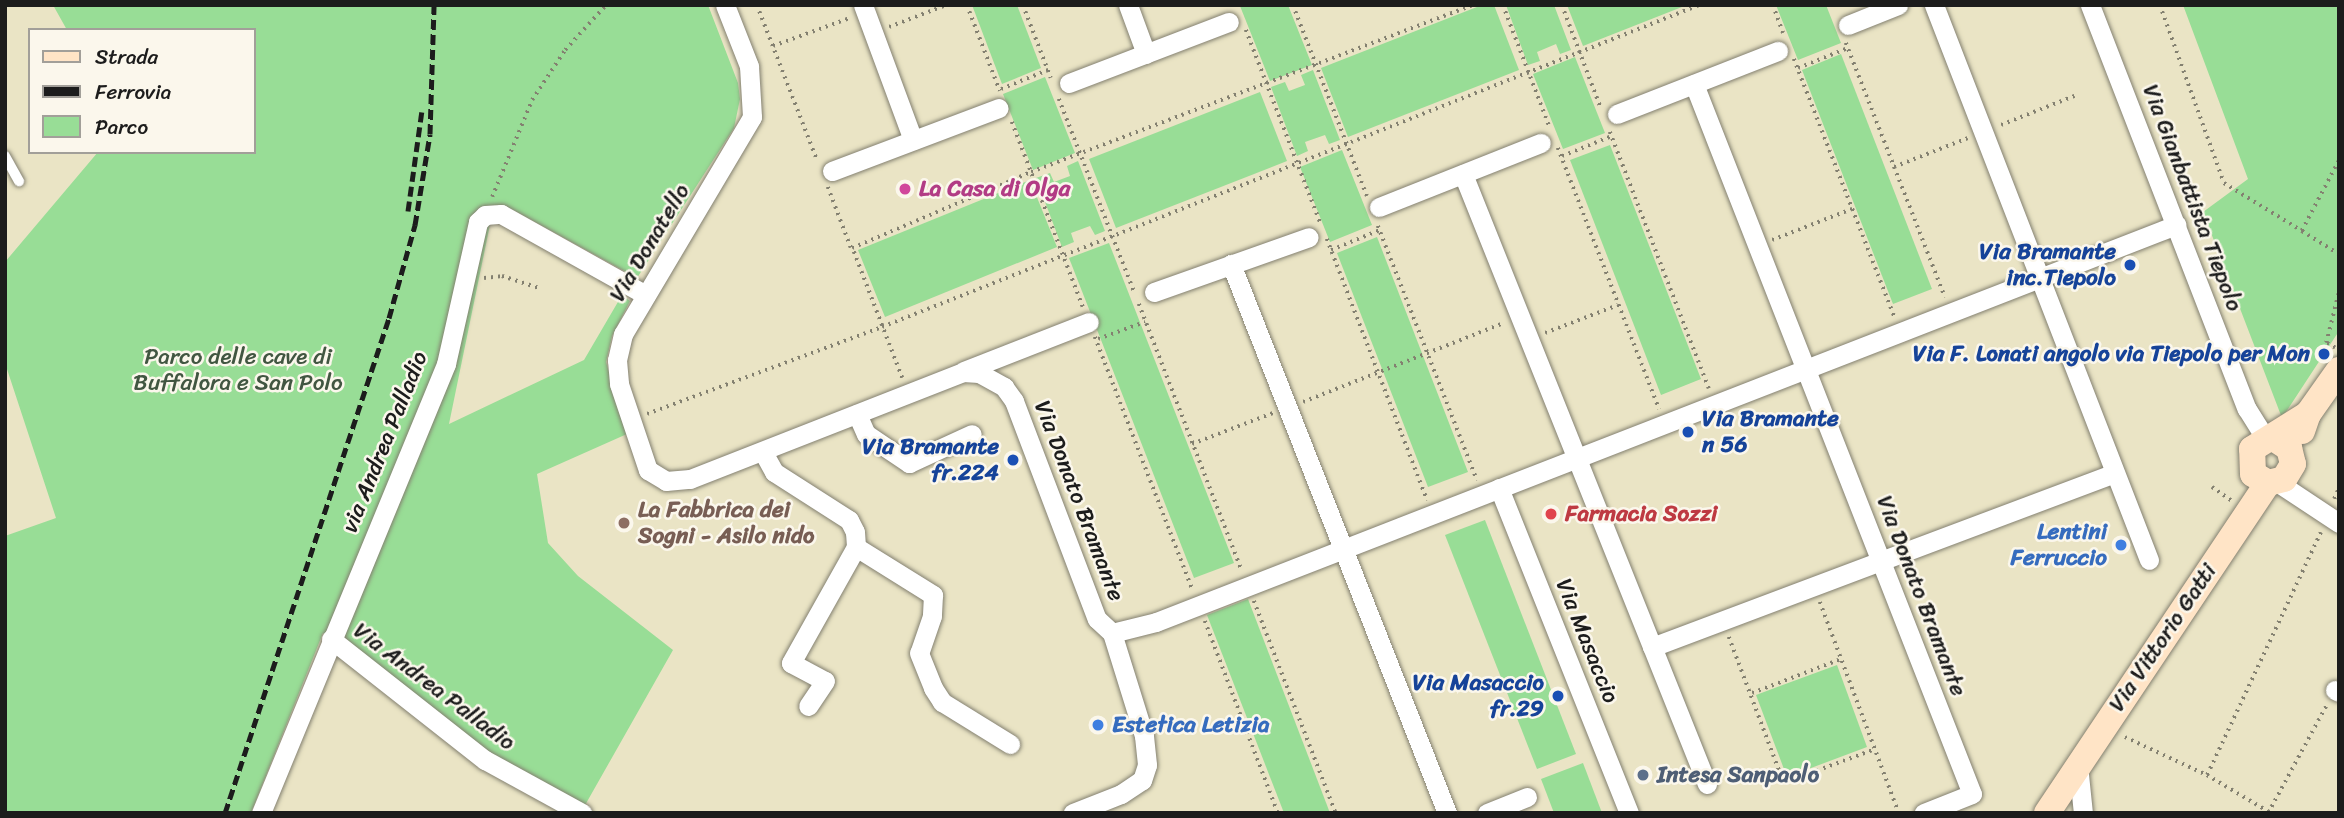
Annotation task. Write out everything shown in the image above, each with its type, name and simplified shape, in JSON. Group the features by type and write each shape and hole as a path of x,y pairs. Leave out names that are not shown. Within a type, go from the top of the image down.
{"street":[{"name":"Via Donatello","path":"725,5 749,66 752,117 623,334 617,360 619,384 648,470 666,481 690,479 762,452"},
{"path":"1128,5 1146,54"},
{"path":"1846,31 1898,5"},
{"path":"1934,5 2149,560"},
{"name":"Via Gianbattista Tiepolo","path":"2090,5 2247,409 2272,462"},
{"path":"865,8 913,140"},
{"path":"1069,83 1235,20"},
{"path":"1610,120 1784,45"},
{"name":"Via Donato Bramante","path":"1694,84 1972,794 1924,813"},
{"path":"825,169 913,140 999,99"},
{"path":"1374,209 1541,143"},
{"path":"1463,174 1574,458 1707,784"},
{"path":"485,215 501,214 646,295"},
{"name":"via Andrea Palladio","path":"261,813 446,364 474,232 485,215"},
{"name":"Via Donato Bramante","path":"1112,633 1199,606 2176,225"},
{"path":"1154,292 1309,237"},
{"path":"1231,264 1341,550 1447,813"},
{"path":"1010,744 942,702 933,688 919,653 932,616 933,595 856,547 849,520 775,472 762,452 963,372 1093,331"},
{"path":"2333,519 2308,500 2272,462 2339,370"},
{"name":"Via Donato Bramante","path":"963,372 993,379 1014,401 1097,619 1112,633 1115,655 1144,736 1147,765 1142,780 1121,794 1073,813"},
{"path":"857,414 866,434 909,463 972,434"},
{"name":"Via Vittorio Gatti","path":"2046,813 2272,462"},
{"path":"1652,647 1880,558 2114,473"},
{"name":"Via Masaccio","path":"1491,491 1629,813"},
{"path":"808,706 825,681 791,663 856,547"},
{"name":"Via Andrea Palladio","path":"331,639 485,760 582,813"},
{"path":"2078,765 2083,813"},
{"path":"1487,813 1527,797"}],"lane":[{"path":"5,156 19,181"}],"path":[{"path":"485,215 532,100 565,50 606,5"},
{"path":"757,5 825,169 852,248 909,395"},
{"path":"874,33 946,5"},
{"path":"1023,5 1336,813"},
{"path":"1293,5 1428,353 1491,491"},
{"path":"852,248 1080,153 1268,86 1473,5"},
{"path":"1503,5 1664,424"},
{"path":"1562,5 1579,52 1610,120 1612,136 1715,404"},
{"path":"630,420 882,327 1111,234 1699,5"},
{"path":"1773,5 1784,45 1797,68 1900,332"},
{"path":"2160,5 2224,183 2339,254"},
{"path":"773,46 865,8"},
{"path":"1235,20 1268,86 1432,514"},
{"path":"1846,31 1848,48 1951,313"},
{"path":"1797,68 1848,48"},
{"path":"999,99 1048,70"},
{"path":"1561,156 1612,136"},
{"path":"2302,231 2339,161"},
{"path":"1758,246 1852,209"},
{"path":"1331,250 1380,230"},
{"path":"484,278 502,276 538,288"},
{"path":"2339,291 2326,343 2339,351"},
{"path":"1528,340 1618,305"},
{"path":"1192,444 1519,317"},
{"path":"1093,331 1145,321"},
{"path":"2212,487 2241,507"},
{"path":"2207,775 2333,519 2339,488"},
{"path":"1813,584 1899,813"},
{"path":"1199,606 1278,813"},
{"path":"1723,619 1784,783 1875,749"},
{"path":"1751,693 1841,659"},
{"path":"2114,741 2126,737 2207,775 2269,812 2337,691"}],"green space":[{"name":"Parco delle cave di Buffalora e San Polo","path":"53,5 708,5 738,83 740,99 734,128 637,278 515,211 494,205 449,424 584,360 622,295 630,301 612,336 606,362 627,434 537,474 548,543 578,576 673,650 584,807 487,757 323,633 251,813 5,813 5,536 56,518 5,363 5,262 96,154 256,154 256,28 66,28"},
{"path":"972,5 1017,5 1041,68 1002,84"},
{"path":"1288,5 1312,65 1270,81 1240,6"},
{"path":"1482,5 1494,5 1519,70 1348,137 1321,68"},
{"path":"1506,5 1554,5 1571,50 1560,54 1556,44 1537,52 1540,61 1528,65"},
{"path":"1567,5 1687,5 1583,46"},
{"path":"1776,5 1826,5 1841,43 1798,60"},
{"path":"2183,5 2339,5 2339,331 2282,418 2203,212 2248,179"},
{"path":"1841,54 1932,289 1893,304 1802,70"},
{"path":"1575,57 1605,133 1563,149 1533,74"},
{"path":"1313,70 1340,140 1329,144 1325,135 1305,142 1308,151 1297,156 1271,87 1285,82 1289,91 1305,85 1301,75"},
{"path":"1045,77 1075,153 1033,170 1003,94"},
{"path":"1260,92 1287,161 1116,228 1089,159"},
{"path":"1610,145 1701,379 1661,395 1570,160"},
{"path":"1342,150 1372,225 1330,242 1300,167"},
{"path":"1078,161 1105,231 1095,235 1090,226 1071,233 1074,242 1062,247 1036,178 1050,173 1054,182 1070,176 1067,166"},
{"path":"1030,180 1057,247 885,317 858,250"},
{"path":"1377,237 1468,472 1428,487 1337,253"},
{"path":"1109,243 1234,563 1194,578 1069,258"},
{"path":"1485,520 1576,754 1537,769 1445,535"},
{"path":"1248,599 1330,813 1284,813 1207,615"},
{"path":"1837,665 1867,747 1787,777 1756,695"},
{"path":"1583,763 1602,813 1554,813 1541,779"}],"railway":[{"path":"225,813 389,318 415,225 430,134 434,5"},
{"path":"408,211 422,110"}],"place":[{"name":"La Casa di Olga","path":"905,189"},
{"name":"Via Bramante inc.Tiepolo","path":"2130,265"},
{"name":"Via F. Lonati angolo via Tiepolo per Mon","path":"2324,354"},
{"name":"Via Bramante n 56","path":"1688,432"},
{"name":"Via Bramante fr.224","path":"1013,460"},
{"name":"Farmacia Sozzi","path":"1551,514"},
{"name":"La Fabbrica dei Sogni - Asilo nido","path":"624,523"},
{"name":"Lentini Ferruccio","path":"2121,545"},
{"name":"Via Masaccio fr.29","path":"1558,696"},
{"name":"Estetica Letizia","path":"1098,725"},
{"name":"Intesa Sanpaolo","path":"1643,775"}]}
